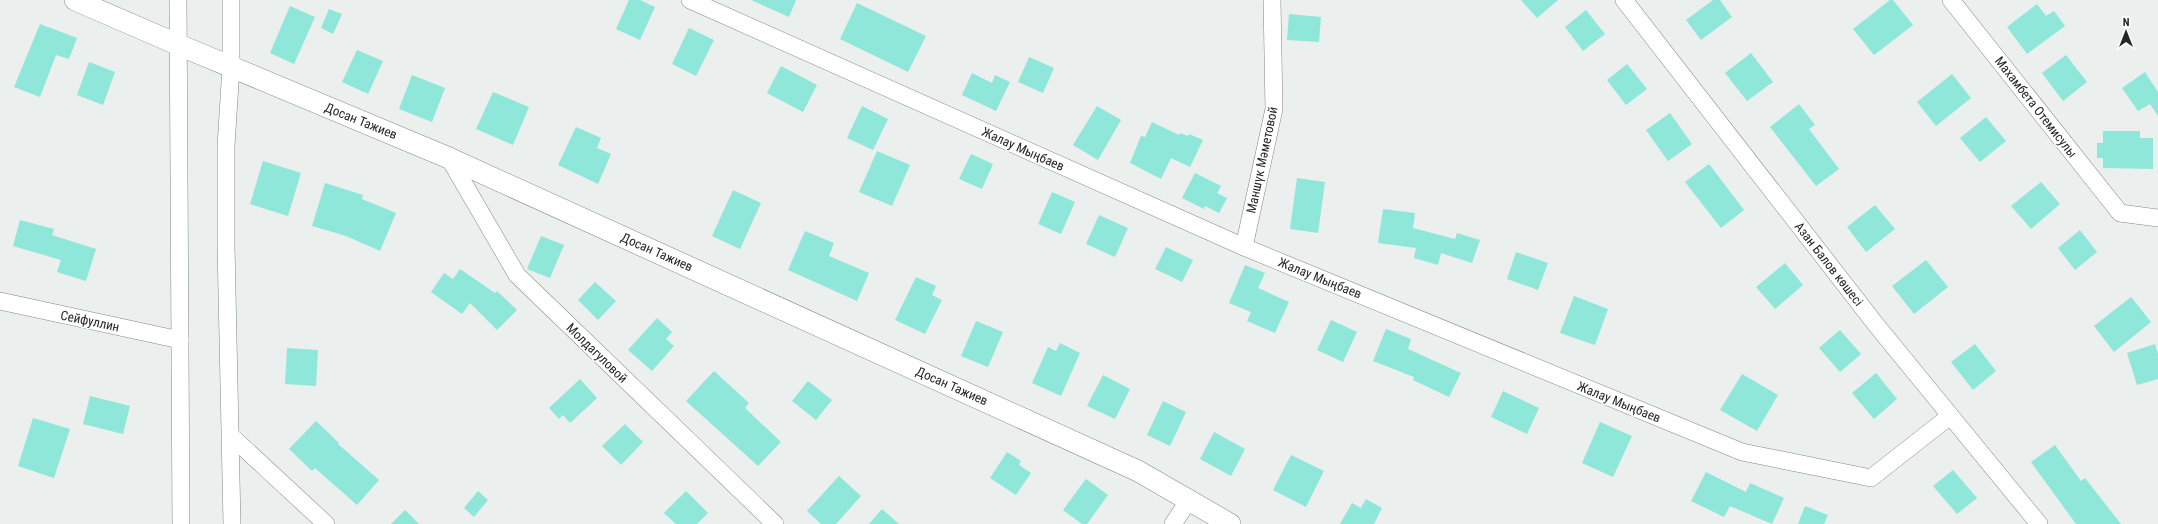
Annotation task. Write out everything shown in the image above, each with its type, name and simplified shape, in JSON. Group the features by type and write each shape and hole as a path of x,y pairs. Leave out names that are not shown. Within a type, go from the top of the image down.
{"street":[{"name":"Досан Тажиев","path":"75,0 178,45 449,158 1138,471 1230,524"},
{"path":"178,0 181,524"},
{"path":"231,0 231,67 226,146 226,246 232,524"},
{"name":"Жалау Мыңбаев","path":"690,0 1244,247 1742,452 1871,478 1950,416"},
{"name":"Маншүк Мәметовой","path":"1244,247 1274,109 1272,0"},
{"name":"Азан Балов көшесі","path":"1624,0 1872,319 2039,524"},
{"name":"Махамбета Отемисулы","path":"1951,0 2120,214 2158,218"},
{"name":"Молдагуловой","path":"449,158 517,275 775,524"},
{"name":"Сейфуллин","path":"0,301 180,340"},
{"path":"231,436 326,524"},
{"path":"1174,524 1189,500"}],"building":[{"path":"629,0 640,0 655,7 640,40 616,29"},
{"path":"751,0 796,0 789,17"},
{"path":"1521,0 1558,0 1537,18"},
{"path":"1713,0 1720,0 1732,17 1701,40 1686,20"},
{"path":"1890,0 1893,0 1913,25 1874,55 1853,29"},
{"path":"857,3 926,36 908,72 840,39"},
{"path":"2037,4 2046,16 2054,11 2065,26 2027,54 2007,27"},
{"path":"290,6 315,17 294,64 270,53"},
{"path":"329,9 342,14 333,34 321,28"},
{"path":"1586,10 1605,34 1583,51 1565,27"},
{"path":"1289,14 1321,17 1319,42 1287,40"},
{"path":"40,24 77,38 69,59 56,55 40,97 14,87"},
{"path":"689,28 714,40 696,76 672,64"},
{"path":"357,50 383,61 368,94 342,82"},
{"path":"1751,53 1773,82 1747,101 1725,73"},
{"path":"2066,55 2087,82 2063,101 2042,73"},
{"path":"1029,57 1054,68 1043,93 1018,82"},
{"path":"89,62 115,72 103,105 77,95"},
{"path":"1627,64 1647,89 1626,105 1607,80"},
{"path":"781,66 817,85 803,112 767,93"},
{"path":"2145,72 2158,92 2158,116 2150,104 2138,111 2122,88"},
{"path":"972,73 992,83 995,75 1010,82 996,111 962,95"},
{"path":"1952,74 1971,98 1936,126 1917,102"},
{"path":"412,75 445,88 432,122 399,109"},
{"path":"493,92 529,107 513,145 476,129"},
{"path":"1799,104 1815,125 1809,129 1839,169 1816,186 1770,127"},
{"path":"862,106 888,119 873,150 847,138"},
{"path":"1097,106 1121,120 1098,160 1073,145"},
{"path":"1670,113 1692,144 1668,161 1646,130"},
{"path":"1986,117 2006,141 1980,162 1960,138"},
{"path":"1152,122 1179,135 1180,133 1188,136 1189,134 1203,140 1190,167 1171,158 1161,179 1130,163 1141,136 1145,137"},
{"path":"576,127 601,138 597,148 611,154 598,184 558,165"},
{"path":"2103,131 2140,131 2140,138 2153,138 2153,169 2103,168 2103,158 2097,158 2097,143 2103,143"},
{"path":"877,151 910,165 892,206 859,192"},
{"path":"971,154 993,164 982,189 959,179"},
{"path":"263,161 301,173 288,216 250,204"},
{"path":"1709,164 1744,210 1721,228 1685,182"},
{"path":"1195,173 1221,186 1217,193 1227,198 1219,213 1205,206 1204,209 1182,198"},
{"path":"1297,178 1325,182 1318,233 1290,229"},
{"path":"2041,182 2060,204 2031,229 2011,206"},
{"path":"325,183 363,195 362,199 396,213 380,251 346,236 312,226"},
{"path":"733,190 761,203 740,249 712,236"},
{"path":"1052,192 1075,202 1061,234 1038,224"},
{"path":"1875,205 1895,229 1866,252 1847,227"},
{"path":"1383,209 1415,213 1413,228 1455,239 1457,233 1480,240 1472,263 1441,253 1438,265 1414,258 1416,248 1378,243"},
{"path":"1099,215 1128,228 1115,257 1086,244"},
{"path":"20,220 54,229 52,235 96,249 86,281 57,272 61,260 13,246"},
{"path":"2080,230 2097,252 2075,270 2058,248"},
{"path":"805,231 834,243 829,256 869,273 857,301 788,270"},
{"path":"541,236 564,245 550,278 527,269"},
{"path":"1166,247 1193,260 1182,282 1155,269"},
{"path":"1516,252 1548,263 1538,290 1507,279"},
{"path":"1926,260 1948,287 1914,314 1892,286"},
{"path":"1785,263 1803,285 1775,309 1756,287"},
{"path":"1245,265 1265,273 1258,288 1289,302 1275,333 1247,321 1251,312 1229,303"},
{"path":"460,269 495,293 497,291 517,310 497,330 470,303 462,314 431,292 444,273 453,279"},
{"path":"916,277 936,286 932,295 942,300 925,334 895,320"},
{"path":"595,282 616,301 598,320 578,300"},
{"path":"1574,296 1608,309 1595,345 1560,333"},
{"path":"2131,297 2151,322 2114,352 2094,326"},
{"path":"657,318 672,332 666,339 674,346 652,371 628,350"},
{"path":"1331,320 1357,332 1343,362 1317,350"},
{"path":"976,321 1003,332 988,367 961,356"},
{"path":"1386,329 1411,339 1408,349 1461,373 1449,397 1413,380 1414,377 1373,361"},
{"path":"1840,330 1861,354 1840,372 1819,348"},
{"path":"1060,343 1080,353 1061,396 1032,383 1048,347 1056,351"},
{"path":"1975,344 1996,371 1973,390 1951,362"},
{"path":"2155,344 2158,354 2158,379 2137,385 2127,353"},
{"path":"287,348 318,350 316,386 285,384"},
{"path":"714,371 749,403 745,408 781,442 758,466 686,401"},
{"path":"1876,373 1897,399 1874,419 1852,393"},
{"path":"1742,374 1778,395 1757,431 1720,410"},
{"path":"1103,375 1130,389 1115,419 1087,406"},
{"path":"580,379 597,398 570,423 563,415 559,419 549,408"},
{"path":"808,381 832,400 816,420 792,401"},
{"path":"1503,391 1539,408 1527,434 1491,417"},
{"path":"90,396 130,406 123,434 83,424"},
{"path":"1163,401 1186,412 1170,446 1147,435"},
{"path":"33,418 70,429 54,478 18,466"},
{"path":"316,421 339,443 338,444 379,480 357,505 315,468 312,471 289,449"},
{"path":"1600,422 1632,436 1613,477 1582,463"},
{"path":"625,424 643,442 621,465 602,446"},
{"path":"1214,432 1245,449 1231,476 1200,459"},
{"path":"2055,445 2081,481 2085,478 2121,524 2076,524 2031,462"},
{"path":"1007,452 1021,461 1019,465 1031,473 1016,495 990,478"},
{"path":"1291,455 1324,471 1306,507 1273,490"},
{"path":"1953,470 1977,498 1957,514 1933,486"},
{"path":"1706,472 1746,492 1750,483 1784,498 1772,524 1730,506 1724,517 1691,501"},
{"path":"839,476 861,496 836,524 821,524 807,511"},
{"path":"1086,479 1108,495 1087,524 1082,524 1063,510"},
{"path":"478,491 488,500 474,517 464,508"},
{"path":"686,491 708,513 697,524 676,524 664,513"},
{"path":"1366,499 1382,508 1374,524 1340,524 1352,503 1361,508"},
{"path":"1805,506 1828,515 1824,524 1798,524"},
{"path":"882,509 899,524 869,524"},
{"path":"405,510 419,524 391,524"}]}
